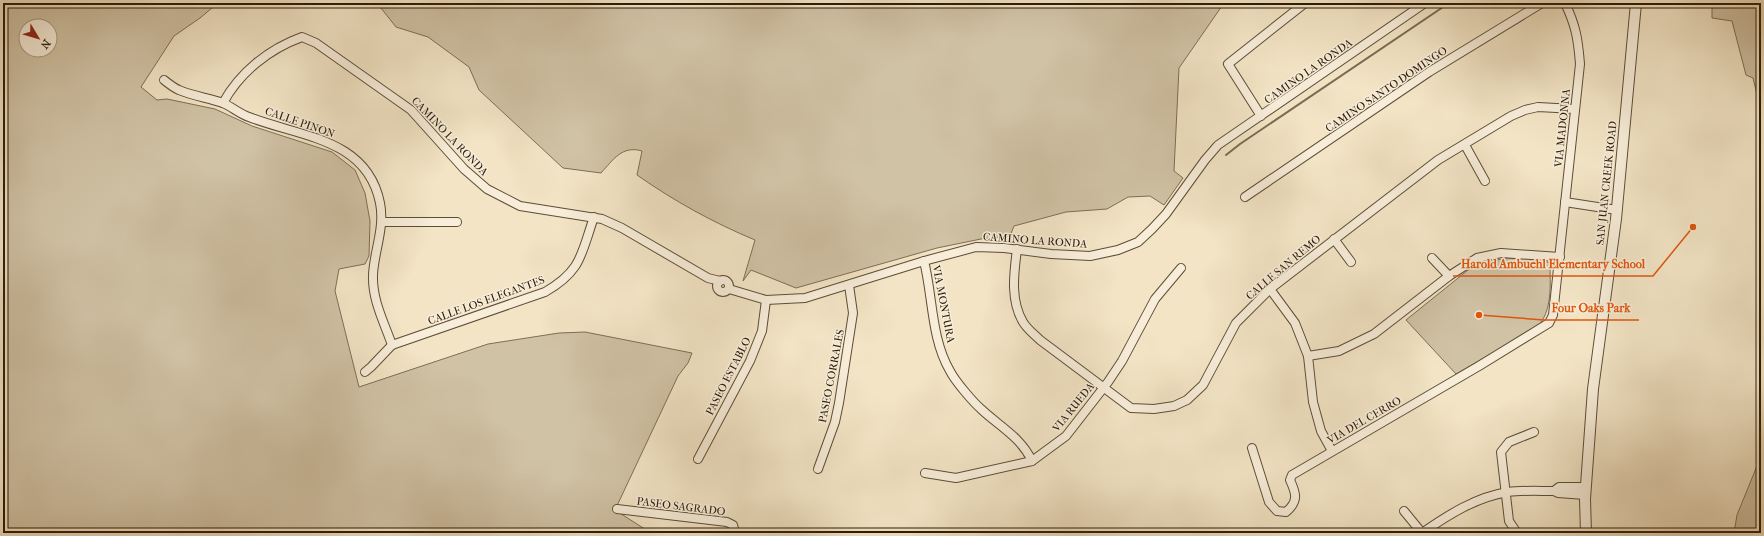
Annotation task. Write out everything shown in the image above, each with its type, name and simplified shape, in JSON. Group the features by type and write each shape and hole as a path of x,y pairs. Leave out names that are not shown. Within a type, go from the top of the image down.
{"street":[{"path":"1261,116 1228,64 1305,3"},
{"name":"CAMINO LA RONDA","path":"223,103 243,74 265,56 288,42 302,37 316,43 412,110 464,170 487,189 520,206 558,213 594,217 622,228 708,278 710,282 718,284 727,281 729,289 766,300 805,298 924,261 976,247 1018,249 1051,254 1090,256 1118,250 1138,242 1166,214 1205,160 1218,145 1425,3"},
{"name":"CAMINO SANTO DOMINGO","path":"1245,197 1429,72 1542,3"},
{"name":"VIA MADONNA","path":"1549,323 1553,315 1560,257 1580,64 1578,35 1565,3"},
{"name":"SAN JUAN CREEK ROAD","path":"1586,533 1586,491 1592,389 1617,210 1636,3"},
{"name":"CALLE PINON","path":"164,80 178,90 223,103 248,117 322,139 343,150 361,164 374,182 380,203 382,222 375,256 375,300 392,345"},
{"name":"CALLE SAN REMO","path":"1018,249 1014,284 1015,303 1023,322 1040,340 1131,408 1154,409 1174,406 1187,400 1203,385 1236,323 1270,289 1438,160 1511,116 1525,110 1538,108 1575,109"},
{"path":"1465,144 1485,181"},
{"path":"1566,202 1617,210"},
{"name":"CALLE LOS ELEGANTES","path":"392,345 545,292 556,286 574,268 582,256 594,217"},
{"path":"382,222 457,222"},
{"path":"1334,239 1351,262"},
{"path":"1308,356 1339,351 1374,334 1449,276 1477,258 1501,253 1560,257"},
{"path":"1432,258 1449,276"},
{"name":"VIA MONTURA","path":"924,261 939,345 950,372 979,408 1016,437 1028,452 1032,461"},
{"name":"VIA RUEDA","path":"925,473 956,478 1032,461 1066,436 1122,361 1155,299 1181,268"},
{"name":"PASEO CORRALES","path":"818,469 835,422 839,403 853,313 849,285"},
{"path":"1270,289 1295,323 1308,356 1313,402 1321,431 1332,451"},
{"name":"PASEO ESTABLO","path":"698,459 750,361 762,331 766,300"},
{"name":"VIA DEL CERRO","path":"1252,448 1269,502 1277,511 1286,512 1296,500 1296,492 1290,480 1292,475 1479,366 1549,323"},
{"path":"365,372 392,345"},
{"path":"1517,533 1509,521 1502,452 1509,442 1534,432"},
{"path":"1404,511 1422,533 1442,519 1467,505 1491,496 1507,493 1554,491 1559,487 1586,491"},
{"name":"PASEO SAGRADO","path":"617,509 727,522 733,525 735,533"}],"shaded area":[{"path":"3,3 218,3 200,18 174,36 141,87 157,100 167,99 215,109 252,126 332,152 355,170 365,193 370,221 369,256 365,264 339,269 335,291 359,387 488,344 559,333 585,332 692,353 688,363 678,376 615,510 651,533 3,533"},
{"path":"377,3 1224,3 1179,68 1174,171 1183,178 1164,205 1150,196 1128,197 1107,209 1066,212 1014,226 1010,236 981,239 937,248 796,288 751,270 743,281 755,240 694,211 637,175 642,151 629,150 623,152 618,155 601,173 563,168 479,90 469,67 428,37 396,27"},
{"path":"1712,3 1761,3 1761,111 1753,78 1746,75 1732,21 1712,18"},
{"path":"1507,258 1540,259 1550,263 1550,297 1546,313 1537,327 1456,374 1406,320 1468,270 1487,262"},
{"path":"1761,456 1761,533 1734,533 1737,515"}],"waterway":[{"path":"1226,155 1240,144 1449,3"}],"place":[{"name":"Harold Ambuehl Elementary School","path":"1693,227"},
{"name":"Four Oaks Park","path":"1479,315"}]}
